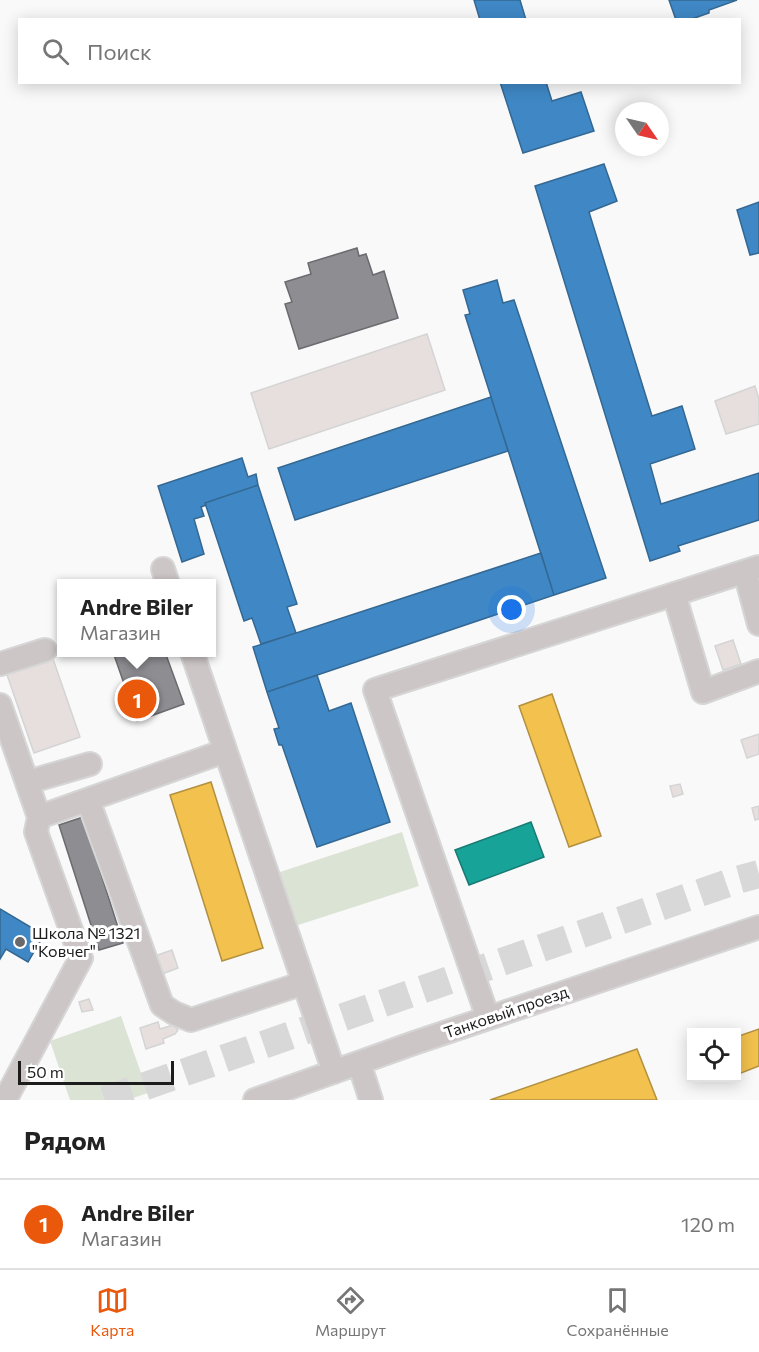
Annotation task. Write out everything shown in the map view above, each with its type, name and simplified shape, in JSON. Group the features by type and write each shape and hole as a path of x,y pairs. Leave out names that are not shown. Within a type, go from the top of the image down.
{"street":[{"path":"488,1018 375,690 752,570 759,624"},
{"path":"674,594 702,692 759,671"},
{"path":"0,664 45,650"},
{"path":"194,657 334,1072"},
{"path":"0,705 39,817 36,832 81,958 5,1100"},
{"path":"39,817 225,751"},
{"path":"28,782 90,764"},
{"path":"88,800 162,1005 191,1020 304,982"},
{"name":"Танковый проезд","path":"259,1099 488,1018 759,927"},
{"path":"359,1063 370,1100"}],"green space":[{"path":"402,832 419,886 292,927 274,874"},
{"path":"121,1016 148,1093 127,1100 70,1100 50,1041"}],"building: Жильё":[{"path":"552,694 601,836 569,847 519,706"},
{"path":"211,782 263,948 222,961 170,795"},
{"path":"759,1029 759,1066 741,1073 741,1035"},
{"path":"637,1049 657,1100 490,1100"}],"building: Школы":[{"path":"474,0 520,0 525,18 479,18"},
{"path":"669,0 737,0 695,18 675,18"},
{"path":"501,84 547,84 552,101 581,92 594,131 523,153"},
{"path":"604,164 617,201 589,212 652,416 682,406 695,449 650,464 661,504 759,473 759,520 678,546 680,551 650,561 535,186"},
{"path":"759,202 759,253 750,255 737,210"},
{"path":"497,280 503,303 514,300 606,578 554,595 465,315 470,314 463,290"},
{"path":"491,397 508,451 295,520 278,468"},
{"path":"242,458 248,477 256,474 258,485 205,503 206,505 201,507 204,516 194,519 204,554 182,562 158,486"},
{"path":"258,485 297,604 287,607 296,633 261,644 252,618 244,621 205,503"},
{"path":"541,553 554,595 267,692 253,647"},
{"path":"317,675 329,711 351,703 390,822 317,847 282,745 279,745 274,729 279,728 267,692"},
{"name":"Школа № 1321 \"Ковчег\"","path":"0,909 44,935 28,962 6,949 0,959"}],"building: Учреждения":[{"path":"531,822 544,857 469,885 455,850"}],"building: Промзона":[{"path":"357,248 359,256 366,254 373,275 384,271 398,318 299,349 285,304 292,302 285,282 311,274 308,263"},
{"path":"115,657 167,657 184,704 137,721"},
{"path":"83,817 123,943 99,950 59,825"}],"building: Прочее":[{"path":"427,334 445,390 269,449 251,393"},
{"path":"755,386 759,399 759,424 726,434 715,401"},
{"path":"733,640 741,664 723,670 715,646"},
{"path":"51,653 80,737 34,753 5,669"},
{"path":"759,734 759,754 747,758 741,740"},
{"path":"680,784 683,794 673,797 670,786"},
{"path":"759,806 759,819 755,820 752,808"},
{"path":"172,950 178,968 162,974 155,956"},
{"path":"89,999 93,1010 82,1012 79,1002"},
{"path":"158,1022 160,1029 173,1025 178,1030 175,1034 163,1039 164,1043 146,1049 140,1028"}],"tunnel":[{"path":"105,1100 759,874"}],"place":[{"name":"Andre Biler","path":"137,699"},
{"name":"Школа № 1321 \"Ковчег\"","path":"20,942"}]}
